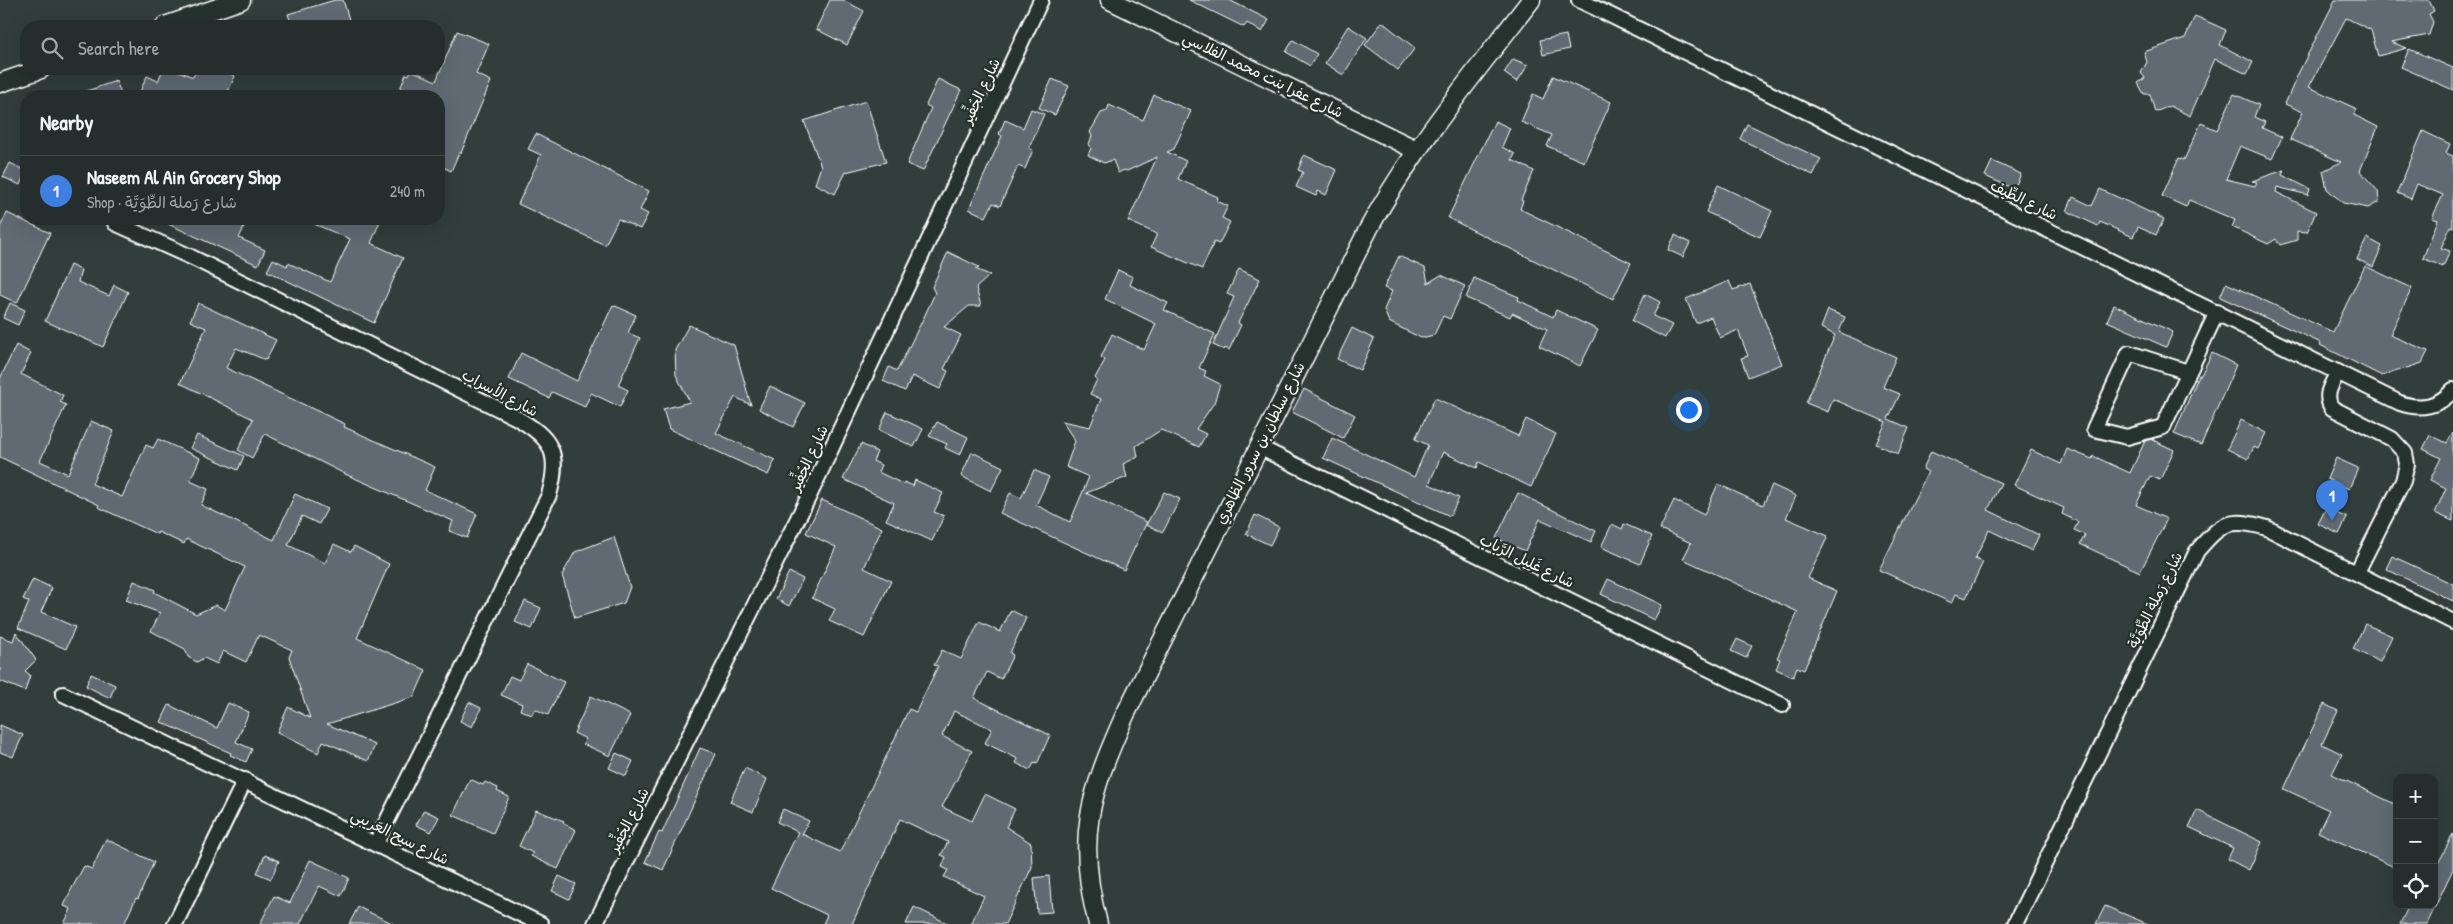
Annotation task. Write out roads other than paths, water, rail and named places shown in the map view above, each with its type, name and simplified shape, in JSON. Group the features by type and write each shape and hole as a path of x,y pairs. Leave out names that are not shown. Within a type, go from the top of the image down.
{"street":[{"path":"183,20 241,0"},
{"name":"شارع الجُفِّير","path":"595,924 811,492 1041,0"},
{"name":"شارع عفرا بنت محمد الفلاسي","path":"1110,0 1416,150"},
{"name":"شارع سلطان بن سرور الظاهري","path":"1098,924 1090,894 1086,848 1095,790 1124,715 1258,447 1393,184 1416,150 1531,0"},
{"name":"شارع الطِّيف","path":"1579,0 2400,402 2420,408 2439,402 2453,390"},
{"path":"0,83 23,75"},
{"name":"شارع الأسراب","path":"119,225 191,257 515,416 534,428 546,440 554,452 554,477 549,495 376,843"},
{"path":"2188,372 2129,353 2094,429 2127,437 2162,426 2217,312"},
{"path":"2338,372 2327,395 2328,402 2332,408 2392,439 2405,453 2407,464 2402,481 2357,572"},
{"name":"شارع غَلِيل الرَّباب","path":"1258,447 1782,705"},
{"name":"شارع رَملة الطِّوَيَّة","path":"2015,924 2197,551 2216,530 2233,523 2250,523 2267,528 2453,622"},
{"name":"شارع سيح العَريبي","path":"63,694 541,924"},
{"path":"175,924 245,780"}],"place":[{"name":"Naseem Al Ain Grocery Shop","path":"2332,521"}]}
